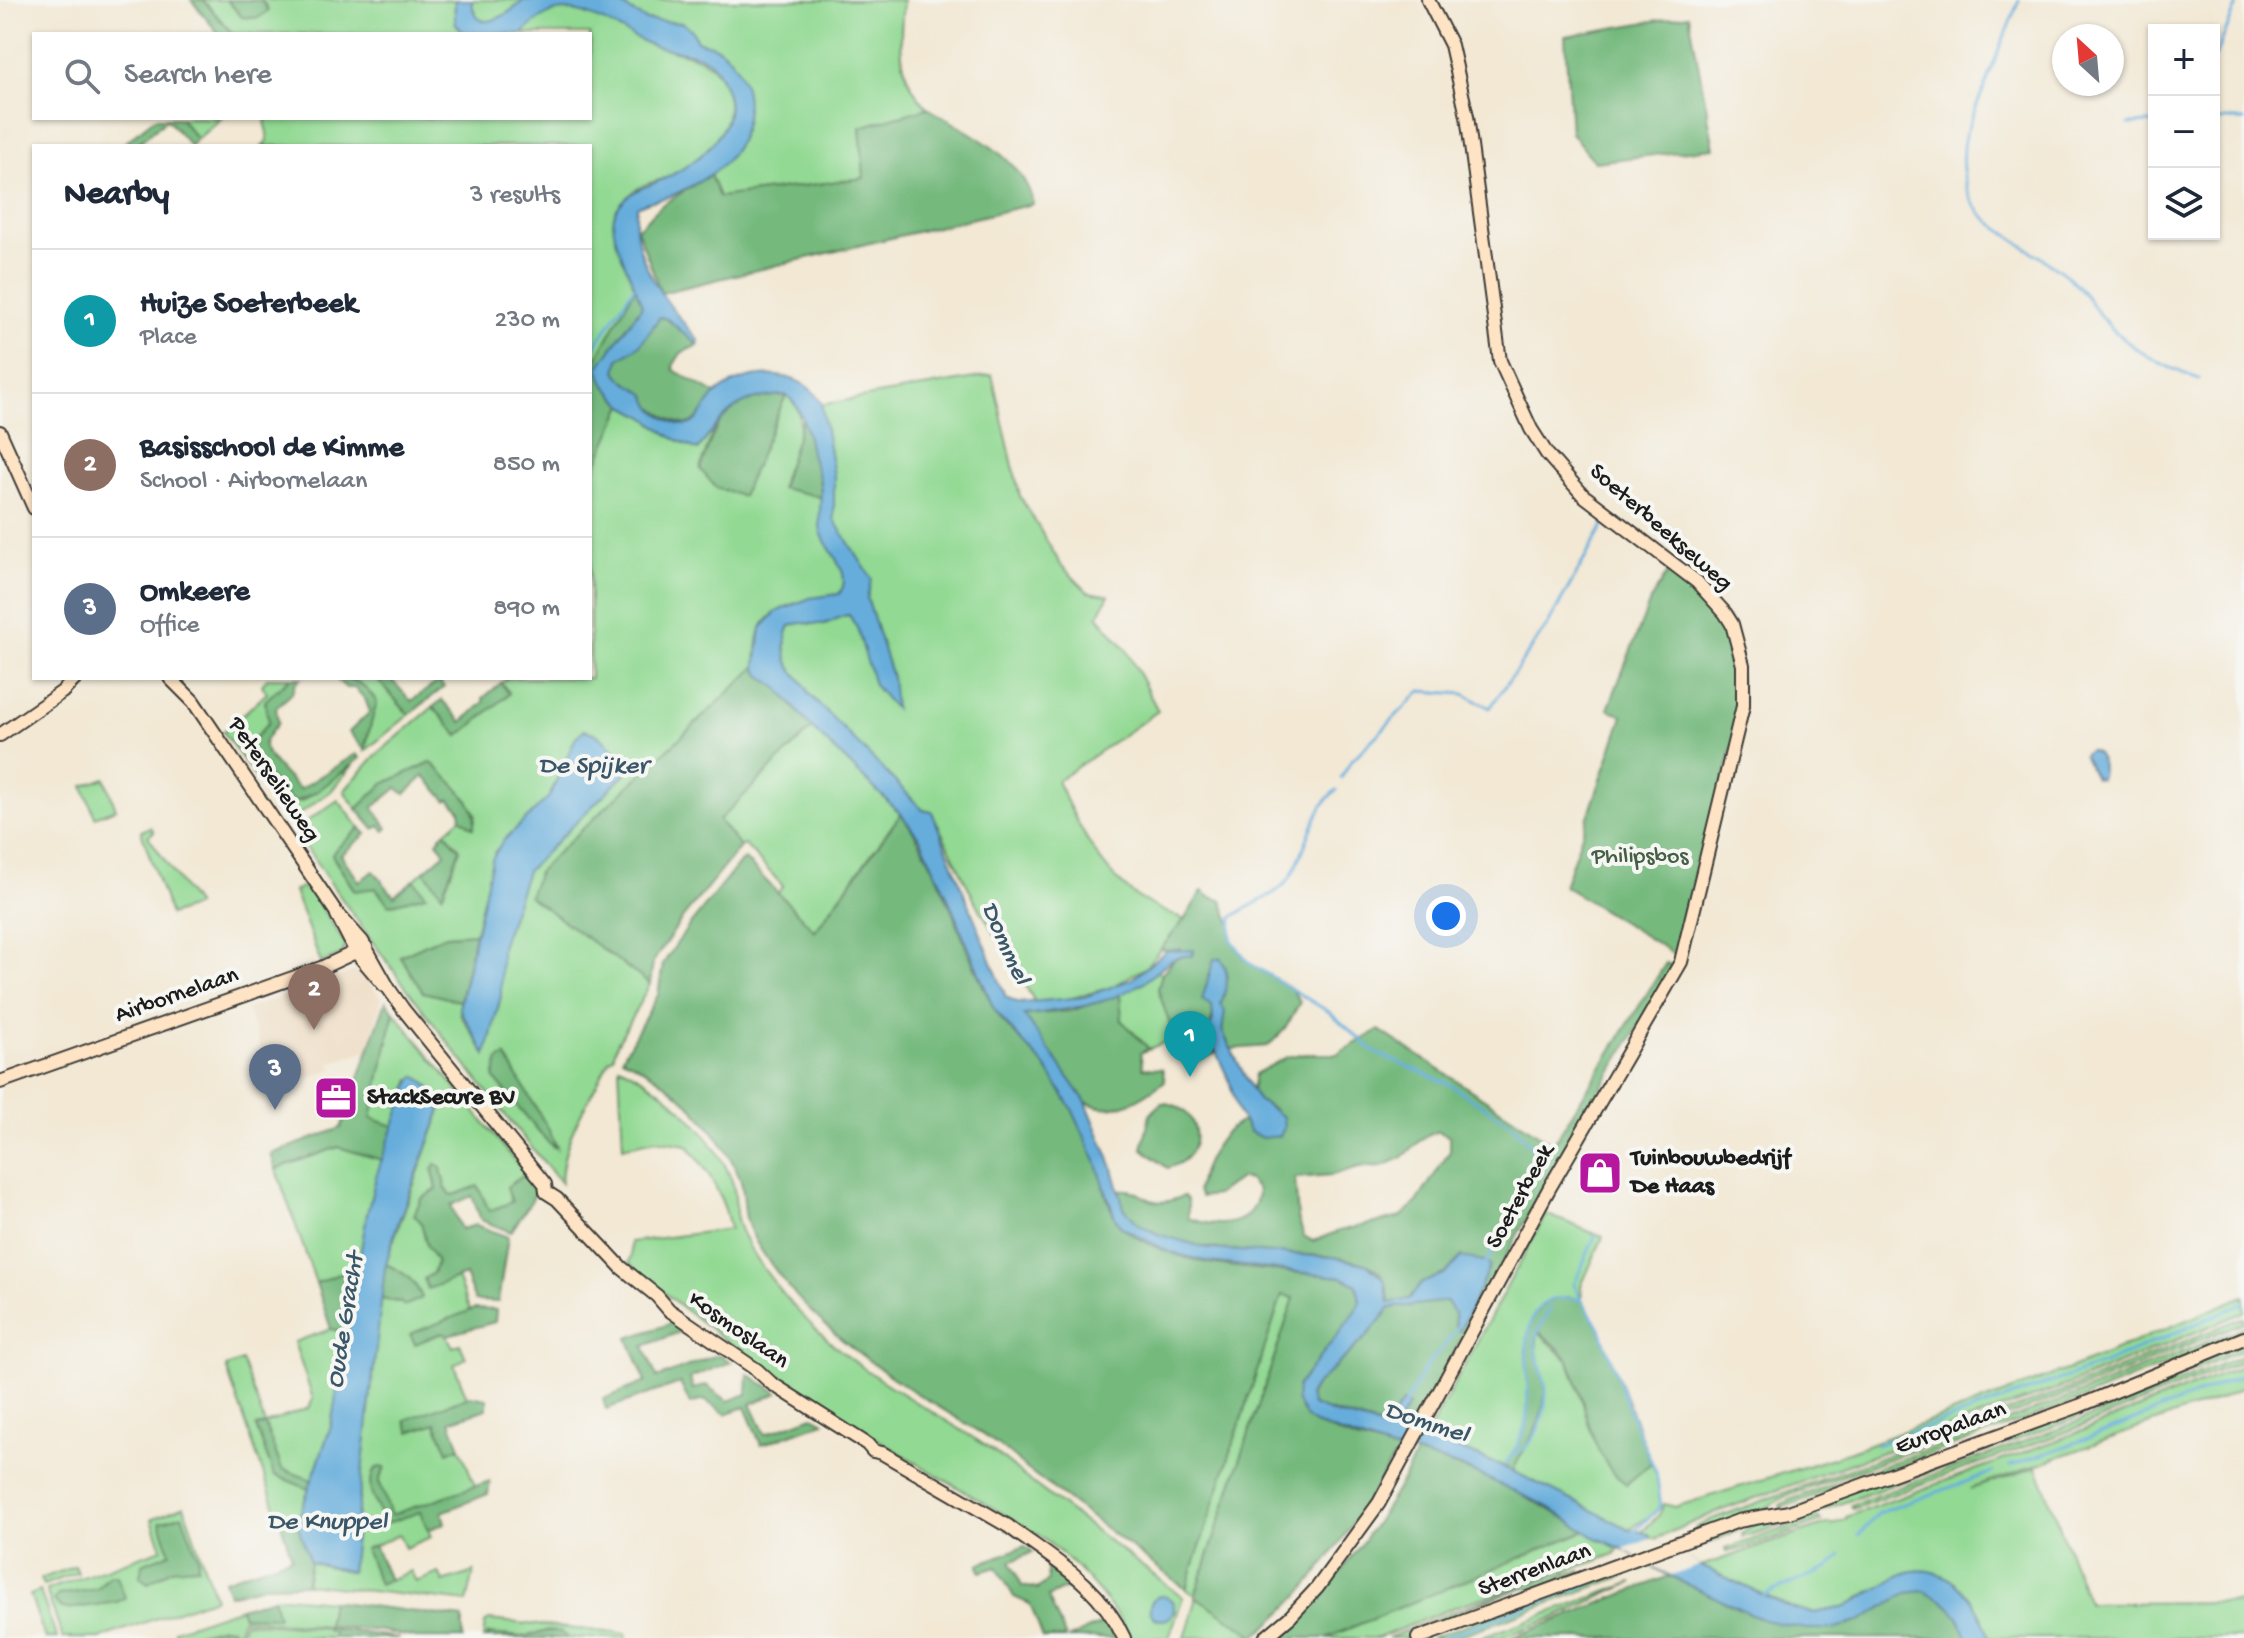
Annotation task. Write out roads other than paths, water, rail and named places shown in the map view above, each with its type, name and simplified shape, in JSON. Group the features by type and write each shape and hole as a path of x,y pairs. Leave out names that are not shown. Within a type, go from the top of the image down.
{"street":[{"name":"Soeterbeekseweg","path":"1428,0 1451,45 1467,116 1500,361 1531,429 1547,454 1583,495 1706,592 1732,624 1743,665 1743,706 1681,962"},
{"path":"0,432 32,504"},
{"path":"0,735 62,692 74,680"},
{"name":"Peterselieweg","path":"172,680 193,701 336,912 351,927 361,950"},
{"name":"Kosmoslaan","path":"361,950 545,1184 546,1192 557,1199 622,1268 657,1296 669,1310 757,1370 771,1383 867,1444 873,1451 882,1453 1008,1526 1060,1561 1115,1620 1124,1638"},
{"name":"Airbornelaan","path":"0,1082 321,968 361,950"},
{"name":"Soeterbeek","path":"1265,1638 1317,1588 1379,1503 1550,1187 1681,962"},
{"name":"Europalaan","path":"1668,1547 1738,1521 1789,1512 2079,1406 2244,1338"},
{"name":"Sterrenlaan","path":"1418,1638 1668,1547"}],"water":[{"path":"455,0 472,0 474,12 485,21 501,16 524,0 613,0 646,20 683,23 691,29 697,41 721,50 741,76 747,108 740,140 732,154 698,182 673,195 637,207 636,226 645,262 663,296 699,341 698,345 667,319 660,317 640,345 619,359 616,371 626,382 645,394 657,411 682,425 696,420 716,394 728,386 757,376 787,377 800,382 821,402 834,475 834,520 872,579 867,598 892,677 895,709 874,685 857,628 849,615 823,624 790,626 786,641 788,662 808,693 923,810 932,812 1006,997 1019,1003 1084,997 1132,979 1166,951 1194,950 1192,956 1172,960 1144,982 1116,997 1071,1009 1024,1015 1086,1102 1112,1165 1124,1208 1137,1223 1158,1234 1210,1249 1333,1257 1368,1265 1384,1279 1389,1303 1409,1299 1422,1283 1446,1273 1461,1257 1484,1261 1490,1266 1460,1331 1456,1329 1454,1313 1447,1301 1390,1308 1367,1336 1315,1386 1309,1396 1312,1405 1384,1427 1403,1402 1408,1406 1393,1430 1485,1459 1629,1529 1649,1534 1652,1539 1701,1566 1797,1610 1814,1613 1846,1607 1902,1574 1932,1572 1946,1577 1969,1597 1989,1638 1967,1638 1951,1608 1923,1591 1907,1593 1858,1622 1833,1629 1805,1629 1764,1620 1669,1576 1623,1549 1594,1537 1546,1506 1467,1469 1418,1454 1391,1450 1315,1424 1306,1418 1296,1400 1297,1386 1356,1311 1360,1301 1357,1285 1341,1277 1209,1262 1169,1252 1121,1227 1071,1107 1045,1066 993,1007 921,840 901,814 812,728 779,689 760,675 756,667 761,628 776,612 810,598 839,594 843,586 842,570 821,532 819,478 797,408 786,395 744,403 725,416 698,450 671,437 623,405 603,382 598,368 642,306 618,246 613,222 615,213 631,194 685,167 714,141 725,124 729,109 727,94 718,73 703,58 654,46 608,23 569,10 550,13 524,32 463,32 455,23"},
{"name":"De Spijker","path":"584,730 596,734 633,766 527,871 501,947 501,996 486,1055 459,1008 492,859 502,842 549,797 576,737"},
{"path":"2089,750 2101,762 2100,779 2095,778 2083,754"},
{"path":"1214,959 1221,959 1227,976 1221,1004 1225,1011 1222,1031 1258,1100 1283,1117 1284,1128 1280,1136 1262,1138 1250,1132 1238,1112 1229,1080 1207,1033 1213,1020 1212,1006 1202,1000"},
{"name":"De Knuppel","path":"416,1076 432,1090 441,1110 397,1226 385,1268 351,1572 310,1562 297,1523 331,1426 376,1176 404,1097"},
{"path":"1162,1596 1173,1603 1174,1608 1167,1619 1162,1620 1151,1613 1150,1608 1157,1597"}],"waterway":[{"path":"2019,0 1965,135 1963,172 1967,190 1975,206 1992,223 2072,280 2123,339 2159,362 2199,379"},
{"path":"2220,45 2239,0"},
{"path":"2220,120 2244,120"},
{"path":"2128,124 2148,123"},
{"path":"592,351 634,287"},
{"path":"1341,778 1351,761 1421,691 1464,694 1490,708 1549,623 1604,524"},
{"path":"1337,790 1316,818 1289,879 1277,891 1232,918 1231,939 1249,963 1329,1012 1376,1053 1449,1084 1513,1125 1536,1152 1537,1170 1485,1265"},
{"path":"1582,1300 1574,1285 1595,1236"},
{"path":"1505,1465 1526,1421 1528,1334 1533,1317 1542,1305 1558,1298 1582,1300 1600,1329 1633,1420 1656,1472 1661,1506 1634,1532"},
{"path":"1877,1445 2103,1364 2244,1303"},
{"path":"1512,1455 1527,1445 1542,1420 1545,1386 1535,1342 1551,1307"},
{"name":"Dommel","path":"1404,1405 1427,1366 1458,1327"},
{"path":"2010,1466 2105,1432 2244,1375"},
{"name":"Dommel","path":"1383,1429 1393,1416"},
{"path":"1859,1535 1879,1513 1993,1472"},
{"path":"1764,1595 1828,1568 1841,1555"},
{"path":"1442,1638 1621,1572"}],"place":[{"name":"Basisschool de Kimme","path":"314,1030"},
{"name":"Huize Soeterbeek","path":"1190,1077"},
{"name":"StackSecure BV","path":"336,1098"},
{"name":"Omkeere","path":"275,1110"},
{"name":"Tuinbouwbedrijf De Haas","path":"1600,1173"}],"park label":[{"name":"Philipsbos","path":"1640,857"}],"water label":[{"name":"Oude Gracht","path":"347,1321"}]}
